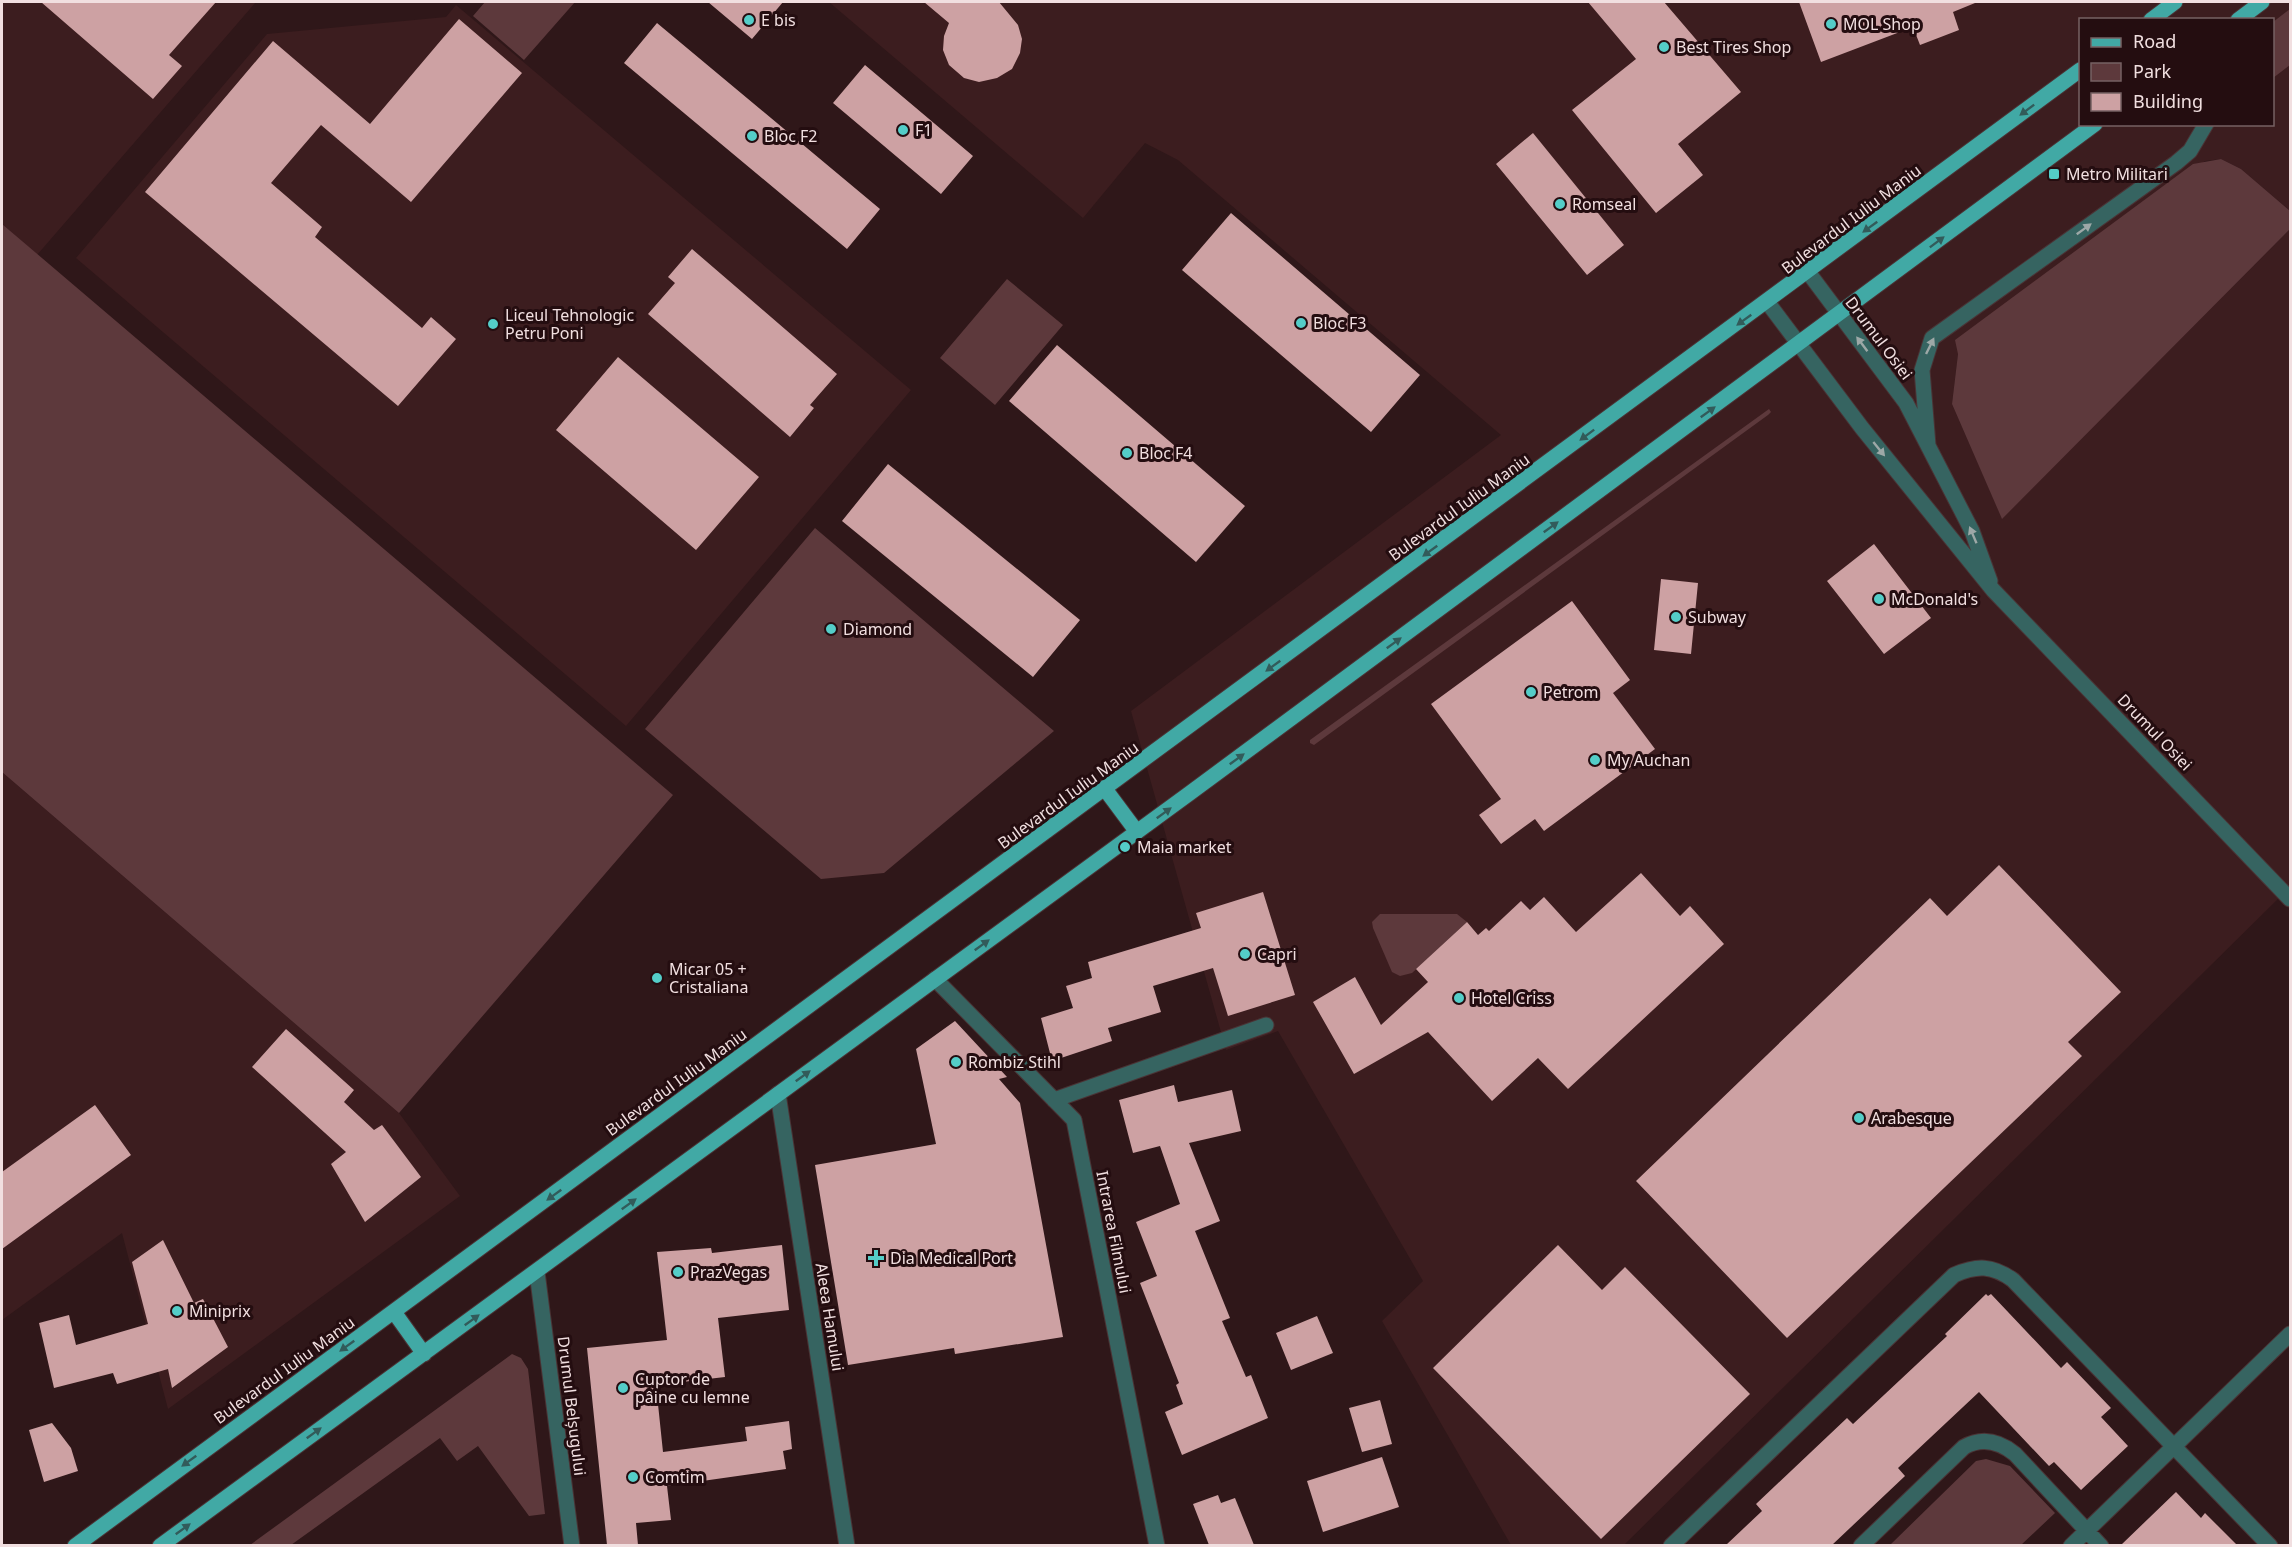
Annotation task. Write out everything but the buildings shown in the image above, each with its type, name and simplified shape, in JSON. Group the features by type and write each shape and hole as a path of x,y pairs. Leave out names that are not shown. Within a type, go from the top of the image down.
{"main road":[{"path":"2154,18 2175,2"},
{"path":"2241,18 2262,2"},
{"name":"Bulevardul Iuliu Maniu","path":"75,1545 1768,303 2079,71"},
{"path":"160,1545 1137,832 2092,126"},
{"path":"1106,789 1137,832"},
{"path":"394,1312 424,1354"}],"street":[{"path":"1928,445 1922,369 1932,338 2176,163 2190,151 2205,126"},
{"name":"Drumul Osiei","path":"1808,272 1902,398 1972,531 1993,590"},
{"name":"Drumul Osiei","path":"1768,303 1862,428 1993,590 2290,899"},
{"name":"Intrarea Filmului","path":"935,980 1074,1120 1157,1545"},
{"path":"1054,1100 1266,1025"},
{"name":"Aleea Hamului","path":"778,1094 847,1545"},
{"path":"1671,1545 1954,1275 1969,1268 1983,1266 1998,1270 2013,1280 2270,1545"},
{"name":"Drumul Belșugului","path":"537,1272 572,1545"},
{"path":"2070,1545 2290,1334"},
{"path":"1861,1545 1964,1447 1984,1441 2006,1447 2014,1454 2101,1545"}],"shaded area":[{"path":"2,2 256,2 37,255 2,224"},
{"path":"829,2 2290,2 2290,211 2241,169 2221,159 2205,161 1958,354 1952,404 2002,518 2290,229 2290,887 1624,1545 1511,1545 1382,1321 1423,1281 1278,1031 1226,1050 1131,711 1501,435 1178,160 1145,143 1083,218"},
{"name":"Liceul Tehnologic Petru Poni","path":"456,5 911,390 626,726 76,258 267,34 446,17"},
{"path":"2,772 399,1113 460,1196 168,1409 122,1233 2,1320"}],"green space":[{"path":"485,2 575,2 524,60 473,16"},
{"path":"2290,9 2290,65 2274,77 2274,21"},
{"path":"2221,159 2241,169 2290,211 2290,229 2002,519 1952,404 1958,354 1955,340 2193,164"},
{"path":"2,224 673,795 399,1113 2,772"},
{"path":"1007,279 1063,325 995,405 940,358"},
{"path":"1769,409 1771,412 1768,415 1314,745 1310,743 1310,740"},
{"name":"Diamond","path":"815,528 1054,731 884,873 821,879 645,729"},
{"path":"1380,914 1457,914 1467,922 1412,973 1400,976 1392,972 1373,928 1372,922"},
{"path":"512,1354 521,1358 528,1369 545,1514 529,1516 478,1446 457,1461 440,1438 291,1545 250,1545"},
{"path":"1986,1459 2010,1466 2055,1513 2021,1545 1890,1545 1976,1461"}],"place":[{"name":"E bis","path":"749,20"},
{"name":"MOL Shop","path":"1831,24"},
{"name":"Best Tires Shop","path":"1664,47"},
{"name":"F1","path":"903,130"},
{"name":"Bloc F2","path":"752,136"},
{"name":"Metro Militari","path":"2054,174"},
{"name":"Romseal","path":"1560,204"},
{"name":"Bloc F3","path":"1301,323"},
{"name":"Liceul Tehnologic Petru Poni","path":"493,324"},
{"name":"Bloc F4","path":"1127,453"},
{"name":"McDonald's","path":"1879,599"},
{"name":"Subway","path":"1676,617"},
{"name":"Diamond","path":"831,629"},
{"name":"Petrom","path":"1531,692"},
{"name":"My Auchan","path":"1595,760"},
{"name":"Maia market","path":"1125,847"},
{"name":"Capri","path":"1245,954"},
{"name":"Micar 05 + Cristaliana","path":"657,978"},
{"name":"Hotel Criss","path":"1459,998"},
{"name":"Rombiz Stihl","path":"956,1062"},
{"name":"Arabesque","path":"1859,1118"},
{"name":"Dia Medical Port","path":"876,1258"},
{"name":"PrazVegas","path":"678,1272"},
{"name":"Miniprix","path":"177,1311"},
{"name":"Cuptor de pâine cu lemne","path":"623,1388"},
{"name":"Comtim","path":"633,1477"}]}
